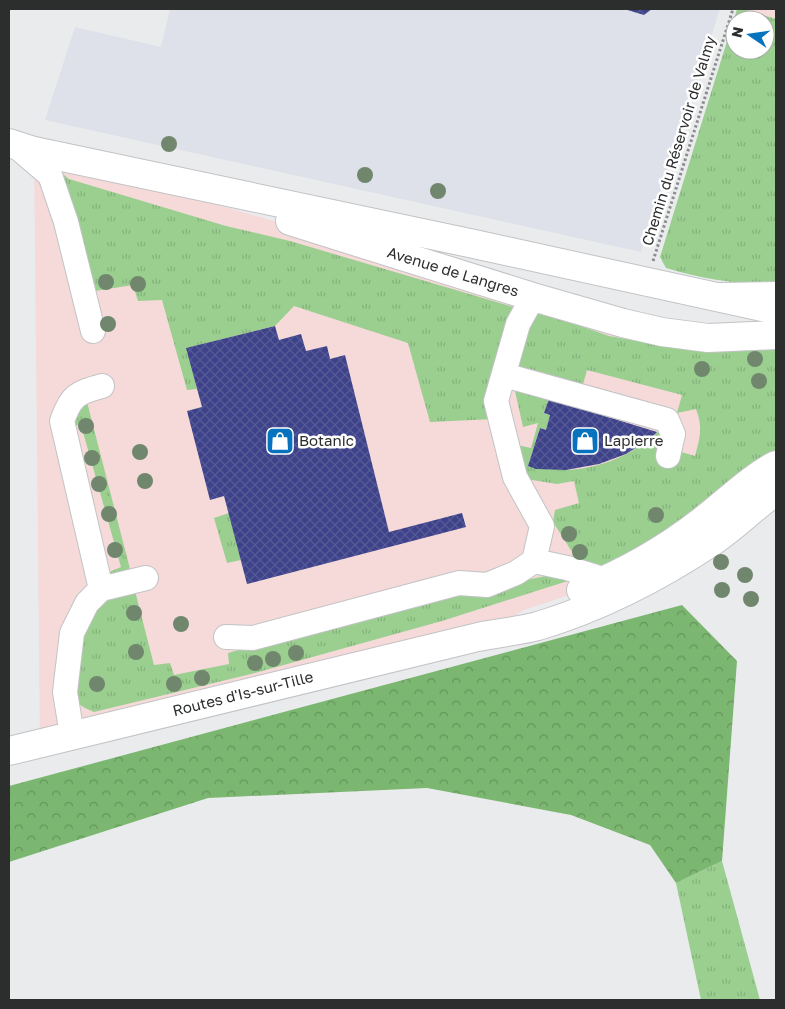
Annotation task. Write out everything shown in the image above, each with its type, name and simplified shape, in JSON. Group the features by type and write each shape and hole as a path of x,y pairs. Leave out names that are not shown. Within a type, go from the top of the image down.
{"main road":[{"name":"Avenue de Langres","path":"12,145 776,310"},
{"name":"Avenue de Langres","path":"136,173 533,297 623,323 670,334 708,338 776,335"},
{"path":"722,297 776,296"},
{"name":"Routes d'Is-sur-Tille","path":"478,637 524,610 606,580 682,536 759,476 776,466"},
{"name":"Routes d'Is-sur-Tille","path":"9,751 478,637 536,626 573,614 636,586 714,540 776,491"}],"lane":[{"path":"12,145 50,175 66,222 93,331"},
{"path":"226,637 253,638 459,582 487,586 516,573 534,561 542,526 516,477 496,401 518,324 533,297"},
{"path":"504,375 668,420 673,434 668,456"},
{"path":"102,386 81,392 68,406 62,421 102,589"},
{"path":"534,561 567,568 606,580"},
{"path":"72,735 65,692 72,633 87,603 102,589 146,578"}],"path":[{"name":"Chemin du Réservoir de Valmy","path":"648,281 657,246 733,9"}],"shaded area":[{"path":"170,9 720,9 641,252 45,120 75,27 161,47"},
{"path":"743,9 776,9 776,19 775,10"},
{"path":"34,151 533,297 708,338 776,465 606,580 524,610 478,637 40,743"}],"green space":[{"path":"776,19 776,286 721,280 666,268 660,257 725,48 725,60 775,60"},
{"path":"63,174 69,179 226,226 290,241 513,307 505,325 490,402 494,419 430,422 408,343 294,306 275,326 187,348 197,389 187,390 162,300 138,301 133,285 95,291 57,178"},
{"path":"538,311 609,336 695,351 776,347 776,454 672,527 599,570 576,558 553,522 555,510 579,503 574,481 557,484 526,479 517,445 531,448 538,423 523,427 515,391 549,399 544,413 550,415 546,430 540,428 528,466 568,470 604,463 627,454 657,432 663,434 678,451 695,456 700,427 696,409 677,413 682,395 587,370 582,388 516,368 522,339"},
{"path":"85,394 131,573 109,579 107,573 121,567 81,425 68,426"},
{"path":"229,513 241,560 227,563 214,518"},
{"path":"560,573 574,579 442,621 251,674 94,712 77,703 76,644 101,598 134,587 154,665 170,663 174,675 229,664 228,653 469,587 478,590"},
{"path":"682,605 737,661 722,861 676,883 650,845 571,815 427,788 208,798 9,862 9,786"},
{"path":"722,861 760,1000 701,1000 676,883"}],"building":[{"path":"624,9 652,9 644,15"},
{"name":"Botanic","path":"275,326 279,340 301,334 306,351 327,346 330,359 345,355 389,532 462,513 466,527 247,584 224,496 210,500 187,411 202,407 186,348"},
{"name":"Lapierre","path":"549,399 657,432 650,439 626,454 599,464 566,470 536,469 528,466 540,428 546,430 550,415 544,413"}],"place":[{"name":"Botanic","path":"280,441"},
{"name":"Lapierre","path":"585,441"}]}
